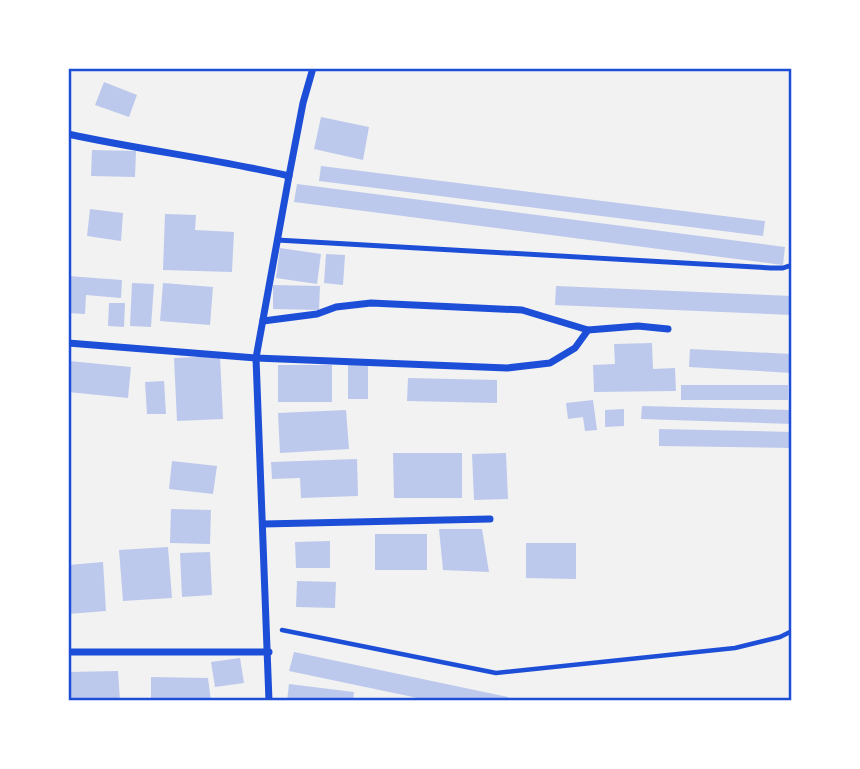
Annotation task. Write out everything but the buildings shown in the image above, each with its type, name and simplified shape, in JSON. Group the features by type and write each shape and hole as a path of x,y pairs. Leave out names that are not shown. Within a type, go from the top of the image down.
{"street":[{"path":"269,701 257,358 303,103 313,68"},
{"path":"68,134 222,161 289,176"},
{"path":"263,321 371,303 522,310 588,330 638,326 668,329"},
{"path":"68,343 257,358 507,368 550,363 575,348 588,330"},
{"path":"263,524 490,519"},
{"path":"68,652 269,652"}],"lane":[{"path":"277,240 771,268 792,265"}],"path":[{"path":"267,627 496,673 723,650 761,643 792,631"}]}
